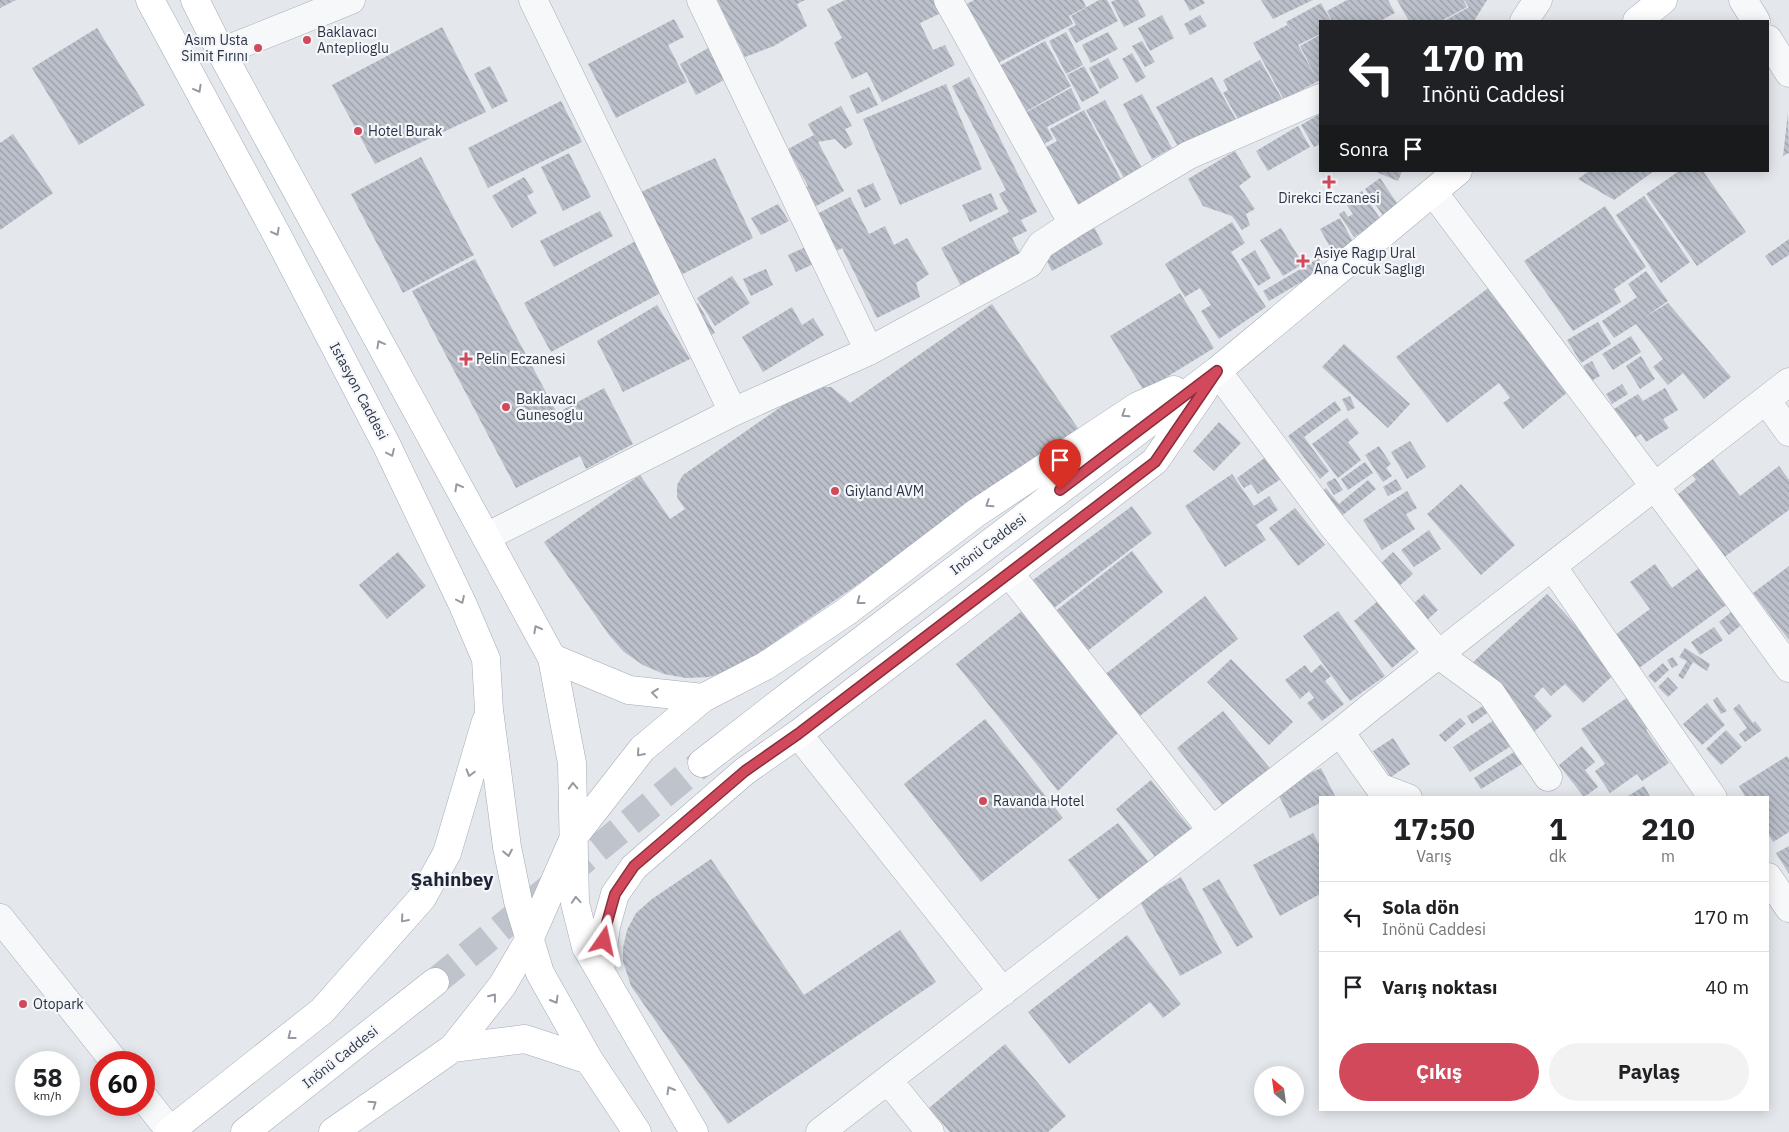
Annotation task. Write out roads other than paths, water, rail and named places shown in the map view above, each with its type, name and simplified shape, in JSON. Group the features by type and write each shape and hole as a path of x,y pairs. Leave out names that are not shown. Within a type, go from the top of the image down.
{"main road":[{"name":"Istasyon Caddesi","path":"150,0 388,446 463,604 486,659 489,710 501,805 518,901 529,940 540,973 589,1060 637,1132"},
{"path":"195,0 221,52 552,658 572,763 575,903 586,947 694,1132"},
{"path":"1639,20 1663,0"},
{"name":"Inönü Caddesi","path":"702,764 803,685 1217,371 1457,172"},
{"path":"600,970 606,926 615,894 634,866 745,771 798,734 1155,462 1217,371"},
{"path":"333,1132 453,1048 502,986 529,940 575,835 642,749 702,698 766,666 846,612 976,513 1138,406 1217,371"},
{"path":"552,658 629,690 702,698"},
{"path":"169,1131 322,1011 422,898 447,853 489,710"},
{"name":"Inönü Caddesi","path":"245,1132 435,982"},
{"path":"453,1048 525,1039 589,1060"}],"street":[{"path":"221,52 351,0"},
{"path":"534,0 733,412"},
{"path":"701,0 869,351"},
{"path":"948,0 1073,224"},
{"path":"1525,20 1538,0"},
{"path":"1743,0 1755,20"},
{"path":"1769,41 1789,73"},
{"path":"486,537 733,412 869,351 1029,264 1041,245 1189,155 1319,98"},
{"path":"1433,192 1789,668"},
{"path":"1217,371 1332,525 1439,655 1491,694 1548,777"},
{"path":"820,1132 1340,732 1789,382"},
{"path":"1766,400 1789,432"},
{"path":"1552,566 1712,796"},
{"path":"1010,573 1212,830"},
{"path":"1340,732 1379,787 1403,796"},
{"path":"798,734 1002,992"},
{"path":"1769,878 1789,908"},
{"path":"1769,912 1789,919"},
{"path":"0,918 106,1051"},
{"path":"888,1080 930,1132"},
{"path":"155,1113 169,1131"}],"tunnel":[{"path":"435,982 702,763"}],"place":[{"name":"Baklavacı Anteplioglu","path":"307,40"},
{"name":"Asım Usta Simit Fırını","path":"258,48"},
{"name":"Hotel Burak","path":"358,131"},
{"name":"Direkci Eczanesi","path":"1329,182"},
{"name":"Asiye Ragıp Ural Ana Cocuk Saglıgı","path":"1303,261"},
{"name":"Pelin Eczanesi","path":"466,359"},
{"name":"Baklavacı Gunesoglu","path":"506,407"},
{"name":"Giyland AVM","path":"835,491"},
{"name":"Ravanda Hotel","path":"983,801"},
{"name":"Otopark","path":"23,1004"}],"district":[{"name":"Şahinbey","path":"452,879"}]}
